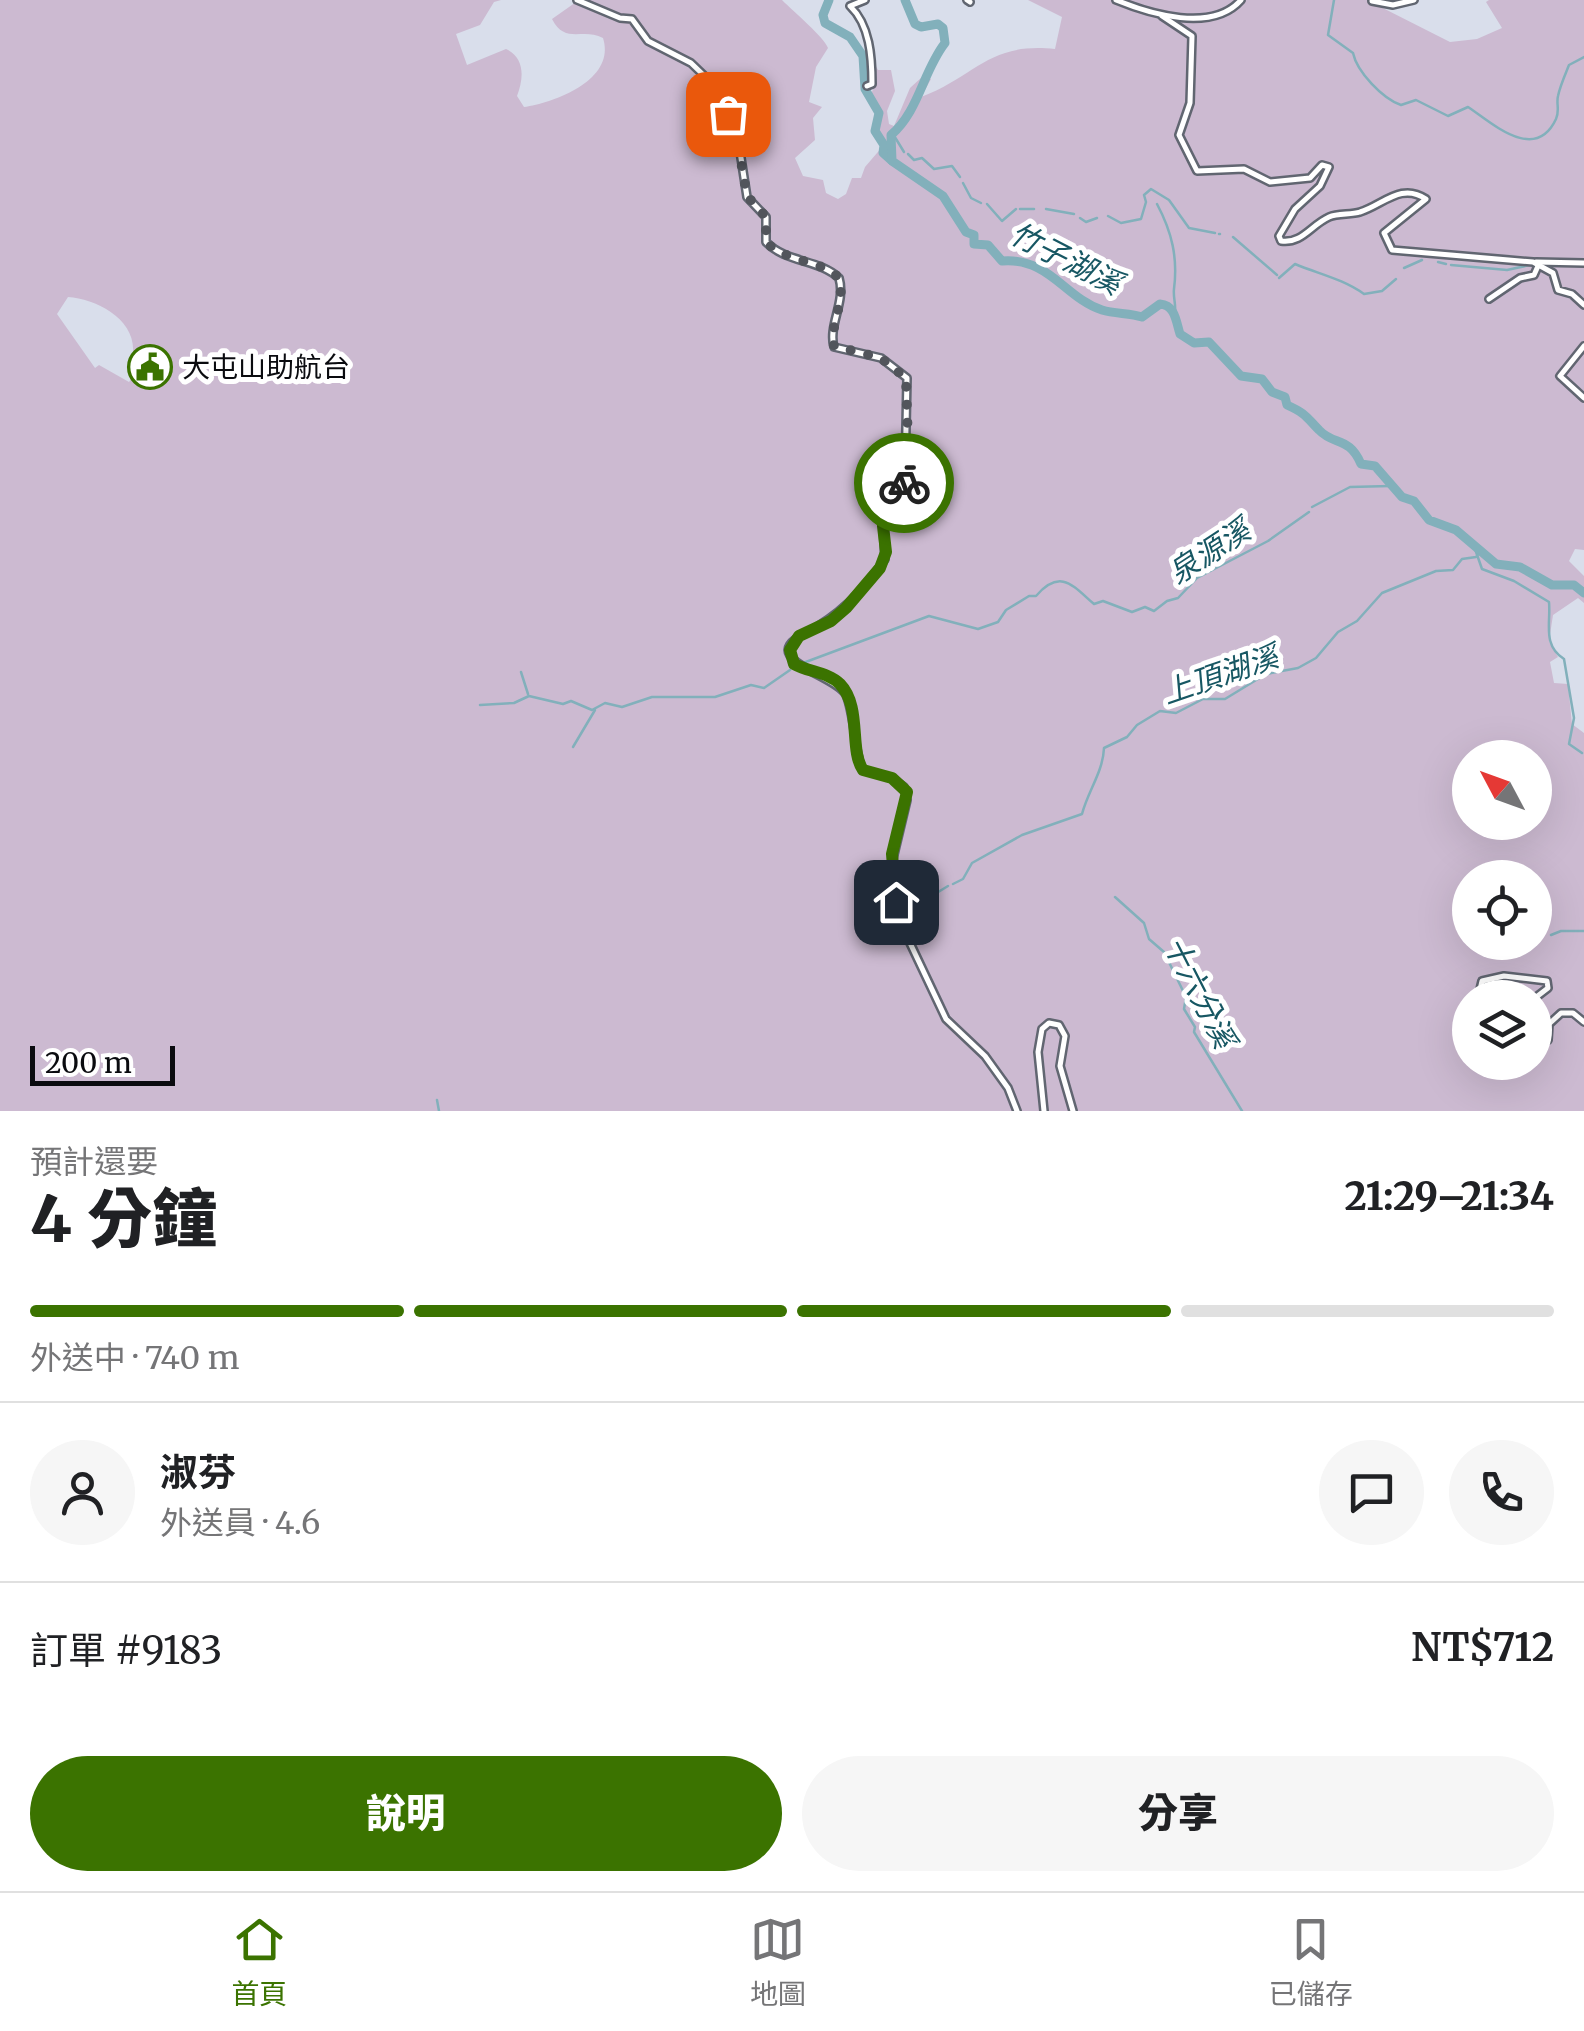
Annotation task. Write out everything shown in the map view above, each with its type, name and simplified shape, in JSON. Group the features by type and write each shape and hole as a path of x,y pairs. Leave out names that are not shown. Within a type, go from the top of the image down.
{"street":[{"path":"577,0 632,19 648,41 705,74 720,94 738,144 747,196 766,217 766,242 790,259 830,271 839,278 841,302 834,346 881,358 906,378 905,475 900,496 883,526 885,560 846,608 831,621 799,636 790,657 800,668 829,677 846,694 859,742 857,759 863,770 892,778 904,787 907,800 892,867 902,926 946,1019 985,1056 1008,1088 1017,1111"},
{"path":"866,0 850,6 865,26 872,74 872,84 867,86"},
{"path":"1116,0 1162,16 1192,36 1190,103 1179,135 1193,167 1202,172 1244,168 1270,182 1310,178 1322,165 1330,167 1320,186 1295,209 1279,236 1282,242 1301,238 1330,216 1358,212 1380,200 1413,193 1426,200 1384,233 1392,250 1536,264 1584,263"},
{"path":"1162,16 1205,16 1227,11 1241,0"},
{"path":"1372,1 1392,5 1414,0"},
{"path":"1536,264 1556,279 1558,290 1574,295 1584,305"},
{"path":"1489,299 1494,292 1534,275 1536,264"},
{"path":"1584,346 1560,376 1584,398"},
{"path":"1486,980 1504,976 1547,980"},
{"path":"1552,1021 1561,1013 1573,1013 1584,1022"},
{"path":"1044,1111 1038,1052 1042,1029 1049,1023 1058,1024 1065,1036 1060,1066 1073,1111"}],"shaded area":[{"path":"0,0 501,0 494,2 480,25 456,34 467,65 506,49 517,58 522,76 517,96 524,107 567,94 592,77 601,65 605,53 603,38 569,34 552,19 579,0 782,0 828,48 816,67 809,102 822,107 813,118 815,140 795,158 803,176 823,180 826,193 838,199 846,194 852,178 861,178 883,146 873,133 877,112 869,99 874,87 866,56 870,56 878,70 891,70 895,91 887,111 889,124 894,126 910,88 922,77 931,79 921,97 998,55 1032,48 1055,49 1062,17 1028,0 1367,0 1450,42 1477,39 1502,28 1486,2 1489,0 1584,0 1584,550 1575,549 1569,561 1584,576 1584,603 1578,598 1553,615 1549,641 1558,657 1550,662 1554,683 1568,684 1572,724 1584,733 1584,1111 0,1111","holes":["68,297 102,307 128,330 133,353 143,364 129,382 99,365 95,368 57,314"]}],"waterway":[{"path":"829,0 823,15 825,23 850,37 863,56 865,89 879,113 875,131 884,145 883,153 892,161"},
{"name":"竹子湖溪","path":"905,0 915,24 938,24 943,28 945,43 915,103 891,135 892,161 943,196 966,232 974,235 974,244 988,245 1002,261 1032,265 1102,310 1142,317 1160,304 1169,307 1180,334 1194,343 1209,342 1241,376 1262,379 1272,392 1285,397 1287,405 1302,413 1325,435 1351,449 1361,464 1375,466 1429,520 1456,530 1496,564 1520,567 1552,585 1574,585 1584,593"},
{"path":"1334,0 1328,35 1353,53 1365,76 1386,97 1401,105 1416,100 1448,116 1468,107 1500,129 1525,139 1547,132 1557,116 1558,96 1569,65 1584,57"},
{"path":"893,134 904,152"},
{"path":"908,154 914,160 922,158 934,169 952,166 960,177"},
{"path":"963,183 971,198 981,203"},
{"path":"1108,216 1121,223 1141,219 1144,195 1151,189 1169,200 1189,228 1215,233"},
{"path":"987,204 1002,221 1016,209"},
{"path":"1157,204 1173,245 1175,312"},
{"path":"1020,209 1034,209"},
{"path":"1046,209 1074,214"},
{"path":"1080,218 1086,222 1097,218"},
{"path":"1233,237 1277,275"},
{"path":"1404,268 1422,260"},
{"path":"1438,262 1446,264"},
{"path":"1279,278 1295,264 1364,294 1382,291 1396,279"},
{"path":"1451,265 1507,270 1530,265"},
{"name":"泉源溪","path":"1312,507 1350,487 1390,486"},
{"name":"泉源溪","path":"803,663 929,616 978,629 998,622 1006,610 1060,581 1073,586 1094,604 1103,601 1132,612 1145,607 1154,611 1178,598 1197,578 1268,541 1309,512"},
{"path":"1475,549 1482,569 1514,581 1549,602 1550,640 1564,659 1574,718 1569,744 1582,753"},
{"name":"上頂湖溪","path":"953,884 963,879 972,863 1022,835 1082,814 1104,748 1127,737 1137,725 1160,711 1176,713 1203,699 1225,699 1266,674 1298,668 1316,658 1338,632 1357,621 1382,593 1436,571 1453,570 1462,559 1476,557 1480,552"},
{"name":"泉源溪","path":"480,705 514,703 529,696 563,704 571,701 592,710 605,703 622,707 652,697 715,697 751,685 764,688 790,670"},
{"path":"521,672 528,694"},
{"path":"573,747 595,710"},
{"name":"上頂湖溪","path":"917,905 948,886"},
{"name":"十六分溪","path":"1115,897 1144,923 1149,939 1164,952 1186,997 1184,1009 1194,1032 1242,1111"},
{"path":"1552,935 1584,931"},
{"path":"437,1100 439,1111"}],"way so far":[{"path":"728,114 747,196 766,217 766,242 790,259 830,271 839,278 841,302 834,346 881,358 904,373 908,426 904,483"}],"place":[{"name":"大屯山助航台","path":"150,367"}],"route":[{"path":"896,902 892,854 907,792 892,778 863,770 857,759 855,723 840,684 794,664 790,650 799,636 831,621 846,608 880,568 886,552 883,526 904,483"}]}
